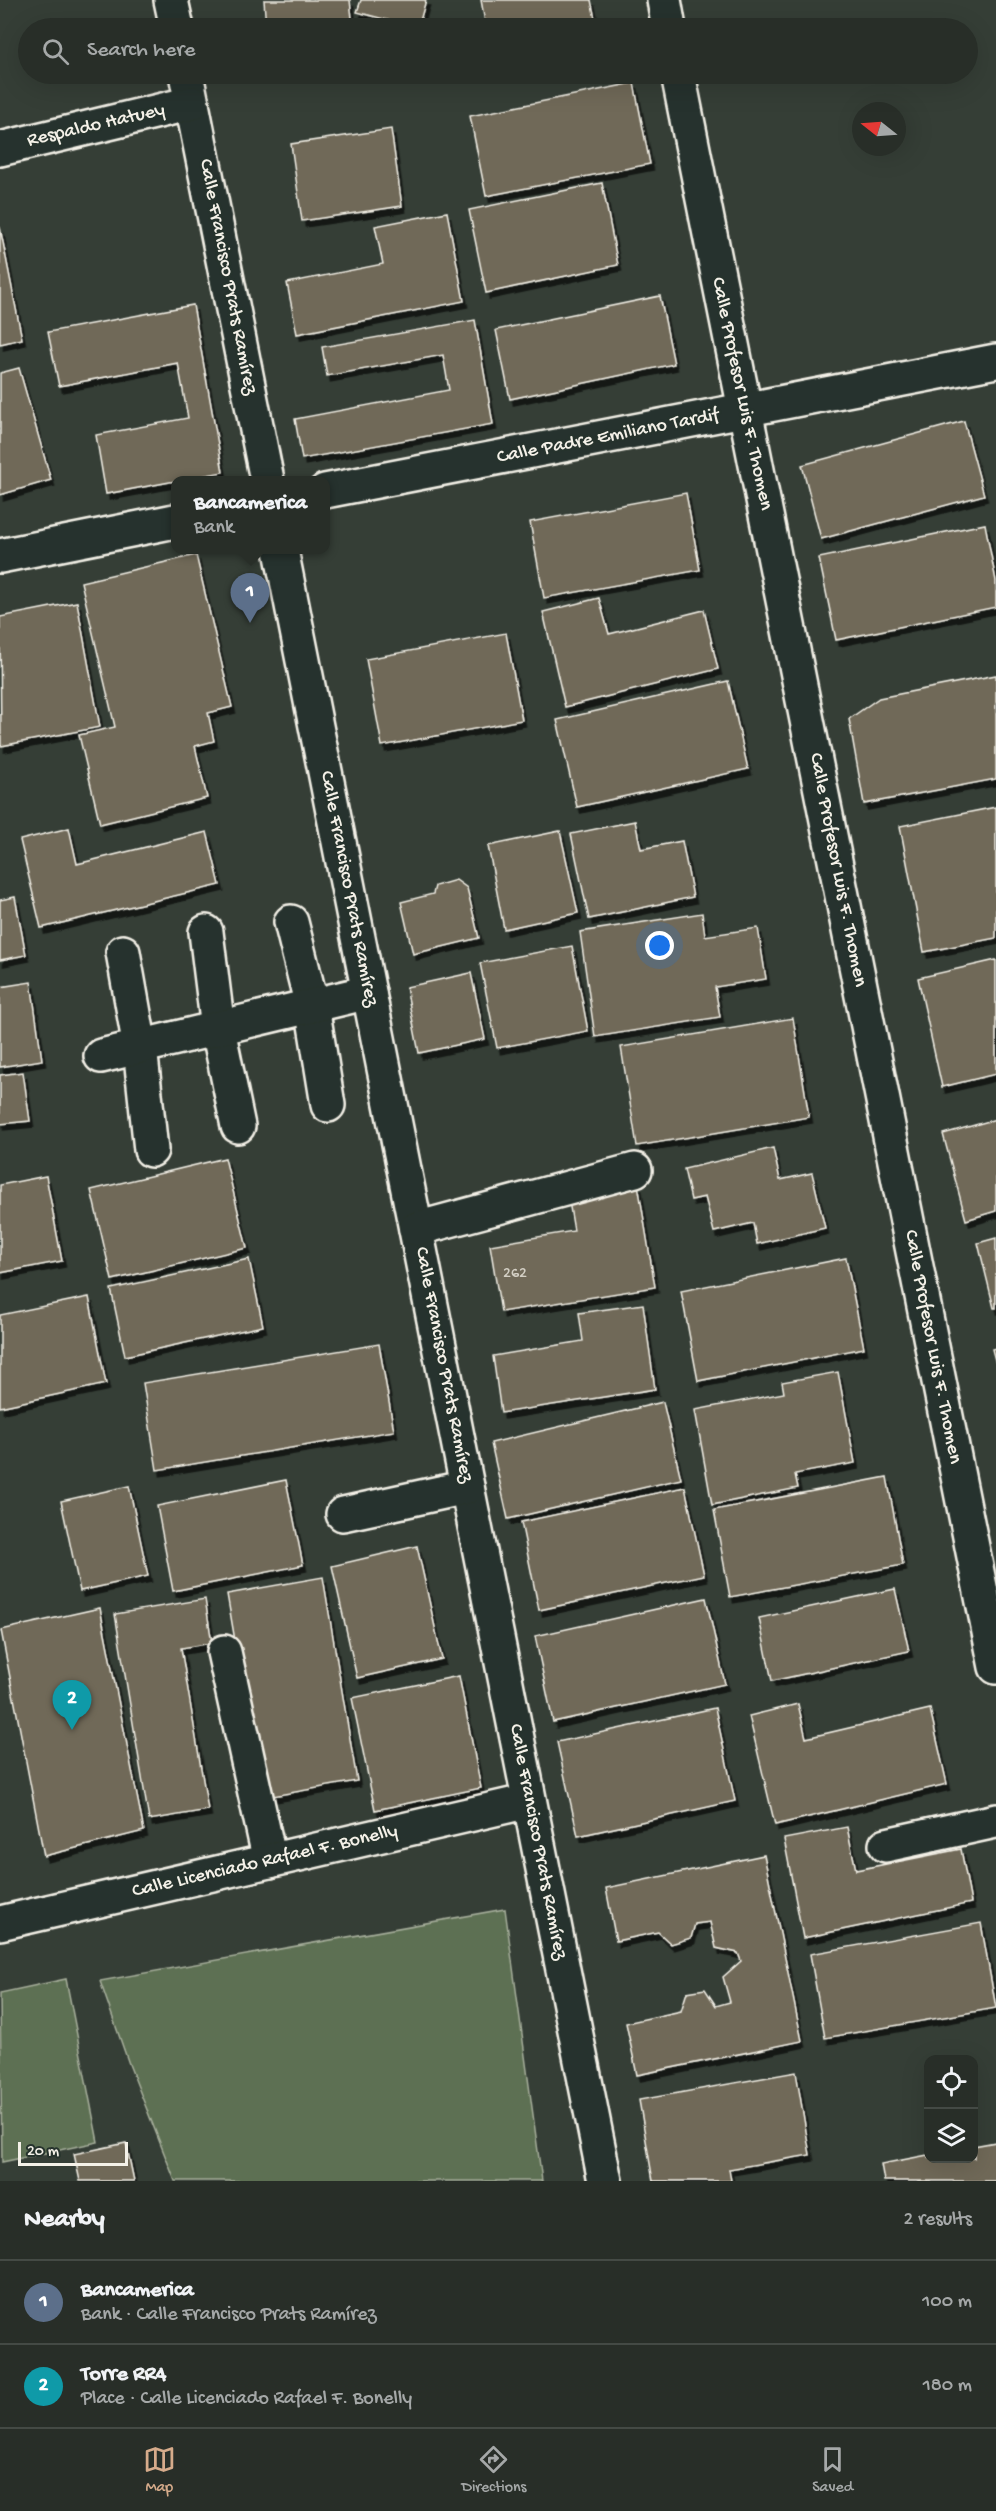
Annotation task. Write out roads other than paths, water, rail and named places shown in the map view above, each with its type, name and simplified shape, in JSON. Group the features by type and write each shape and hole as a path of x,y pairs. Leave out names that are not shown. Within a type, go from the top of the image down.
{"street":[{"path":"171,0 175,18"},
{"path":"664,0 667,18"},
{"name":"Calle Profesor Luis F. Thomen","path":"680,84 996,1667"},
{"name":"Respaldo Hatuey","path":"0,149 189,88"},
{"name":"Calle Francisco Prats Ramírez","path":"189,88 266,476"},
{"name":"Calle Padre Emiliano Tardif","path":"330,490 996,361"},
{"path":"0,556 171,522"},
{"name":"Calle Francisco Prats Ramírez","path":"282,554 605,2181"},
{"path":"291,922 312,1006 328,1105"},
{"path":"206,932 218,1029 238,1126"},
{"path":"123,952 140,1047 151,1150"},
{"path":"101,1056 369,992"},
{"path":"416,1228 635,1170"},
{"path":"343,1514 467,1487"},
{"path":"224,1652 270,1861"},
{"name":"Calle Licenciado Rafael F. Bonelly","path":"0,1923 529,1801"},
{"path":"886,1845 996,1821"}],"place":[{"name":"Bancamerica","path":"250,623"},
{"name":"Torre RR4","path":"72,1730"}]}
